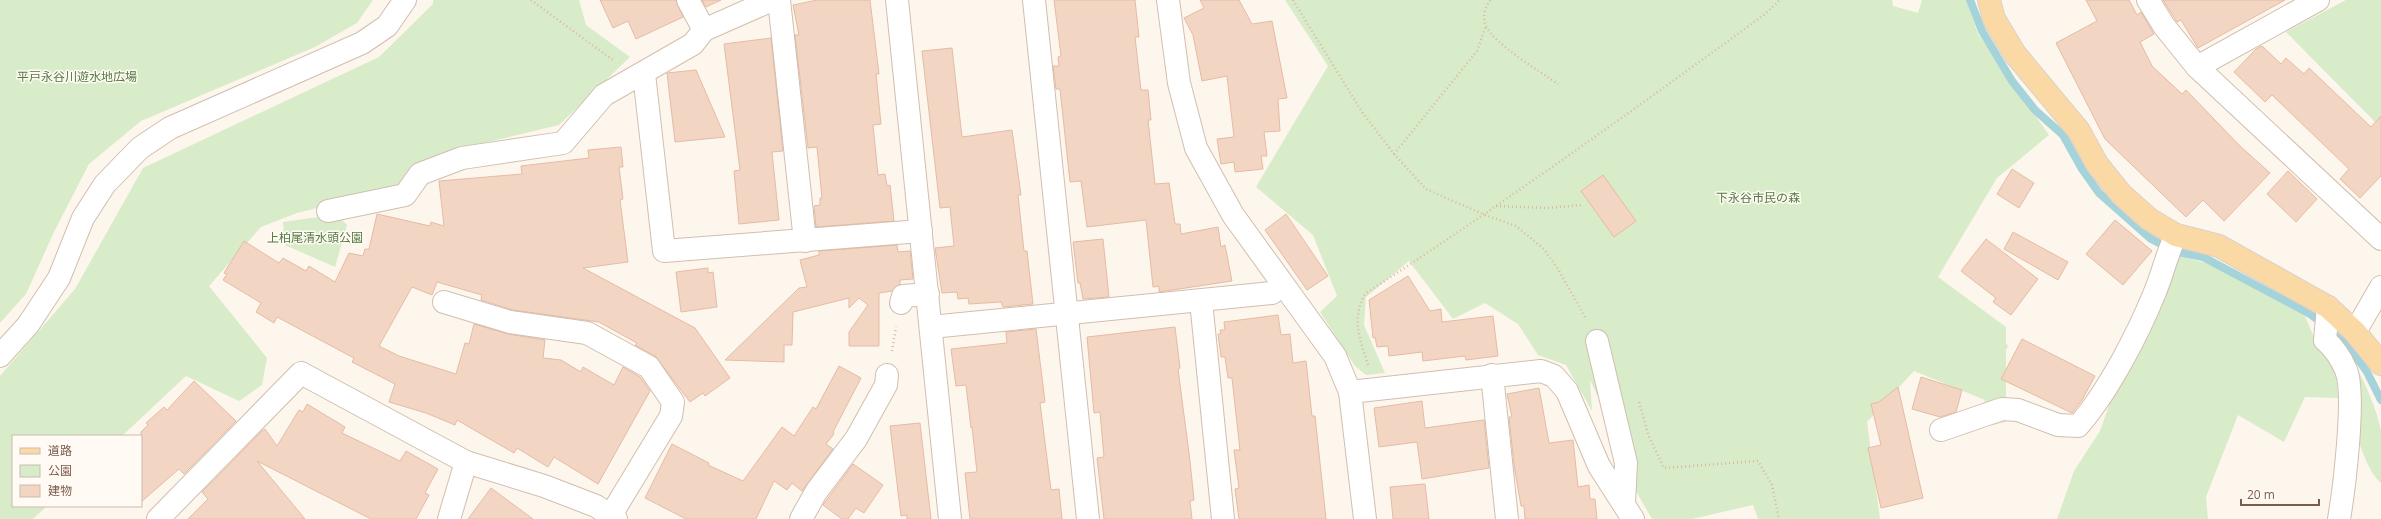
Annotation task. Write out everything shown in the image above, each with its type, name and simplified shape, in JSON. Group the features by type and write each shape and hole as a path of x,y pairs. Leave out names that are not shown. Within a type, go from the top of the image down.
{"main road":[{"path":"1989,0 1994,19 2015,54 2080,131 2097,164 2120,194 2149,219 2172,245 2219,246 2326,320 2355,332 2381,364"}],"street":[{"path":"0,356 28,325 59,278 83,218 105,184 140,148 170,128 362,43 387,26 405,0"},
{"path":"688,0 704,30"},
{"path":"328,211 405,196 420,174 462,158 563,143 604,95 644,74 693,44 704,30 772,0"},
{"path":"779,0 805,242"},
{"path":"897,0 950,519"},
{"path":"1034,0 1088,519"},
{"path":"1168,0 1179,83 1196,148 1233,215 1334,356 1350,392 1365,519"},
{"path":"2148,0 2164,26 2197,67 2381,239"},
{"path":"2197,67 2318,0"},
{"path":"644,74 664,251 805,242 921,232"},
{"path":"1941,430 2002,409 2018,410 2058,425 2078,426 2093,409 2126,350 2155,292 2172,245"},
{"path":"931,327 1272,293 1282,284"},
{"path":"2355,332 2381,287"},
{"path":"901,303 903,296 928,294"},
{"path":"1201,301 1223,519"},
{"path":"158,519 301,373 466,462 544,486 596,506 614,517 671,416 673,402 649,367 587,333 510,322 444,302"},
{"path":"2326,320 2325,340 2335,349 2346,371 2349,394 2343,492 2339,519"},
{"path":"1597,341 1626,462 1628,511"},
{"path":"1350,392 1492,375 1541,371 1554,376 1567,390 1599,466 1628,511"},
{"path":"801,519 816,492 856,439 886,385 887,375"},
{"path":"1492,375 1508,519"},
{"path":"449,519 466,462"}],"path":[{"path":"531,0 603,53"},
{"path":"1293,0 1362,112 1394,154 1426,189 1485,216 1516,226 1544,249 1558,269 1597,341"},
{"path":"1394,154 1477,50 1486,26 1485,11 1490,0"},
{"path":"1375,388 1357,327 1360,304 1365,294 1485,216 1496,206 1650,98 1765,14 1780,0"},
{"path":"1486,26 1494,38 1558,84"},
{"path":"1496,206 1547,208 1584,205"},
{"path":"887,375 901,303"},
{"path":"1638,399 1649,437 1664,468 1758,461 1772,486 1779,519"}],"green space":[{"name":"平戸永谷川遊水地広場","path":"0,0 373,0 357,23 315,47 141,121 89,164 54,232 26,294 0,323"},
{"path":"433,0 579,0 586,25 630,57 559,125 450,151 414,164 398,188 297,213 261,227 209,286 267,358 262,385 239,401 186,376 123,435 12,435 12,507 46,507 33,519 0,519 0,376 75,289 143,168 379,57 433,4"},
{"name":"下永谷市民の森","path":"1285,0 1892,0 1893,6 1918,13 1922,0 1966,0 1978,34 2049,135 1997,178 1938,277 2006,327 2006,343 2008,346 2006,350 2006,422 1974,429 1985,400 1914,371 1867,422 1880,519 1758,519 1753,505 1692,519 1652,519 1621,465 1622,448 1590,380 1592,411 1566,365 1538,355 1518,324 1485,303 1453,319 1409,261 1366,297 1364,325 1385,373 1366,375 1355,366 1320,312 1337,296 1313,235 1256,187 1328,66"},
{"path":"2346,0 2381,0 2381,128 2286,32"},
{"name":"上柏尾清水頭公園","path":"325,216 340,218 347,225 335,267 285,245 283,222"},
{"path":"2176,256 2207,263 2305,316 2316,342 2336,371 2338,398 2305,397 2284,442 2238,415 2206,497 2208,519 2057,519 2074,471 2100,431 2113,394"},
{"path":"2333,335 2341,343 2356,365 2369,393 2378,419 2381,430 2381,483 2372,472 2364,456 2357,436"}],"building":[{"path":"600,0 676,0 683,17 636,39 628,21 613,28"},
{"path":"702,0 721,0 706,7"},
{"path":"817,0 870,0 879,74 876,74 881,124 873,125 878,175 885,174 887,186 890,185 894,221 816,227 814,206 820,205 820,198 822,198 817,147 808,148 795,35 799,35 793,5"},
{"path":"1054,0 1135,0 1139,37 1135,37 1141,90 1148,90 1151,120 1148,120 1155,184 1169,183 1175,224 1180,224 1181,234 1218,227 1221,247 1225,245 1232,281 1159,292 1159,286 1153,287 1146,220 1087,227 1081,181 1070,182 1060,89 1056,89 1053,66 1059,66 1058,57 1061,56"},
{"path":"1200,0 1239,0 1252,24 1272,21 1287,98 1278,99 1280,131 1264,132 1267,156 1261,156 1263,169 1235,172 1234,162 1221,164 1217,139 1234,137 1227,76 1202,81 1193,35 1184,18 1204,8"},
{"path":"2086,0 2129,0 2137,15 2141,12 2154,34 2140,42 2152,66 2182,94 2186,90 2240,146 2270,173 2224,221 2203,200 2186,217 2105,139 2056,43 2097,21"},
{"path":"2163,0 2285,0 2198,48 2181,20 2177,22"},
{"path":"771,38 783,151 772,152 779,220 739,224 734,171 740,170 724,44"},
{"path":"2262,46 2281,64 2286,58 2304,74 2309,68 2371,127 2381,116 2381,176 2360,198 2340,179 2349,169 2272,95 2265,102 2234,72 2256,49"},
{"path":"952,48 962,137 1012,130 1021,195 1018,195 1024,251 1027,251 1033,304 1003,307 1001,302 969,304 968,298 958,299 957,292 942,293 935,248 954,246 950,207 940,208 922,51"},
{"path":"696,70 725,137 675,142 667,73"},
{"path":"621,147 623,167 619,167 623,199 620,200 628,262 583,268 695,328 730,378 705,396 703,393 690,402 655,356 635,345 637,343 599,322 513,310 481,300 482,295 437,282 432,295 412,287 379,346 399,356 456,374 465,343 469,344 474,324 508,334 545,340 543,358 561,360 581,372 583,367 614,385 623,367 640,377 650,391 598,484 554,457 548,467 517,448 514,453 457,420 455,425 426,413 389,402 395,384 352,362 354,358 277,317 274,323 256,312 261,303 223,280 227,274 224,273 244,241 279,263 283,258 306,271 309,266 335,282 349,253 363,256 365,249 369,249 377,214 430,226 431,222 444,226 439,181 522,174 521,166 589,158 588,150"},
{"path":"2012,169 2034,183 2019,208 1997,194"},
{"path":"2288,171 2317,199 2296,222 2267,194"},
{"path":"1603,175 1636,221 1614,237 1581,191"},
{"path":"1286,214 1328,276 1307,290 1265,230"},
{"path":"2115,220 2152,251 2123,285 2086,254"},
{"path":"2013,232 2068,262 2058,280 2004,249"},
{"path":"1103,239 1109,297 1083,299 1080,283 1078,283 1073,242"},
{"path":"1986,239 2038,279 2011,315 1993,302 1996,298 1961,271"},
{"path":"897,245 898,252 910,251 913,279 900,280 900,284 892,291 879,293 879,346 849,346 849,332 868,305 859,298 849,308 849,298 793,312 792,345 784,345 784,362 725,360 799,288 807,287 800,260 819,255 819,251"},
{"path":"708,268 708,273 713,272 717,307 681,312 676,272"},
{"path":"1408,276 1430,311 1441,309 1442,322 1493,316 1498,356 1466,360 1465,356 1423,361 1422,352 1389,356 1388,346 1377,347 1375,337 1373,338 1369,300"},
{"path":"1278,315 1281,335 1290,334 1293,363 1306,361 1312,416 1315,416 1326,519 1239,519 1235,489 1239,488 1234,450 1240,450 1232,378 1228,378 1225,357 1221,357 1218,334 1221,334 1220,330 1225,330 1224,322"},
{"path":"1175,327 1180,368 1178,369 1194,500 1190,501 1192,519 1104,519 1097,458 1104,457 1100,412 1094,413 1087,337"},
{"path":"1036,329 1045,402 1040,403 1051,490 1059,489 1062,519 970,519 965,473 977,472 972,427 971,428 966,385 956,386 951,349 1007,343 1006,332"},
{"path":"2022,339 2095,376 2082,400 2072,413 2001,379"},
{"path":"839,366 861,378 833,432 834,434 826,444 833,449 802,491 792,483 787,490 774,481 756,519 686,519 645,498 672,444 709,463 708,465 743,481 782,427 794,436 813,407 816,409"},
{"path":"1921,377 1962,390 1956,412 1940,417 1912,409"},
{"path":"194,381 236,421 184,474 179,469 142,501 141,432 148,425 146,423 164,407 167,410"},
{"path":"1898,387 1923,498 1881,508 1868,448 1881,445 1871,404 1879,402"},
{"path":"1539,388 1549,443 1573,440 1578,487 1589,485 1590,499 1595,499 1597,519 1525,519 1524,506 1521,506 1514,465 1509,417 1512,417 1507,394"},
{"path":"1422,401 1425,428 1484,420 1489,468 1422,479 1417,442 1379,447 1374,408"},
{"path":"307,404 345,427 342,433 400,461 406,451 438,469 425,493 429,495 416,519 371,519 257,461 305,519 188,519 208,499 202,492 261,432 265,429 277,446 299,410 303,412"},
{"path":"920,423 931,519 907,519 907,515 901,516 890,426"},
{"path":"853,464 883,485 864,513 856,508 848,519 842,519 823,505"},
{"path":"1425,484 1429,519 1393,519 1390,487"},
{"path":"491,488 533,519 468,519"}],"waterway":[{"path":"1970,0 1982,31 2012,81 2035,110 2063,135 2082,169 2099,193 2151,239 2177,252 2203,257 2310,314 2344,339 2367,372 2381,400"}]}
